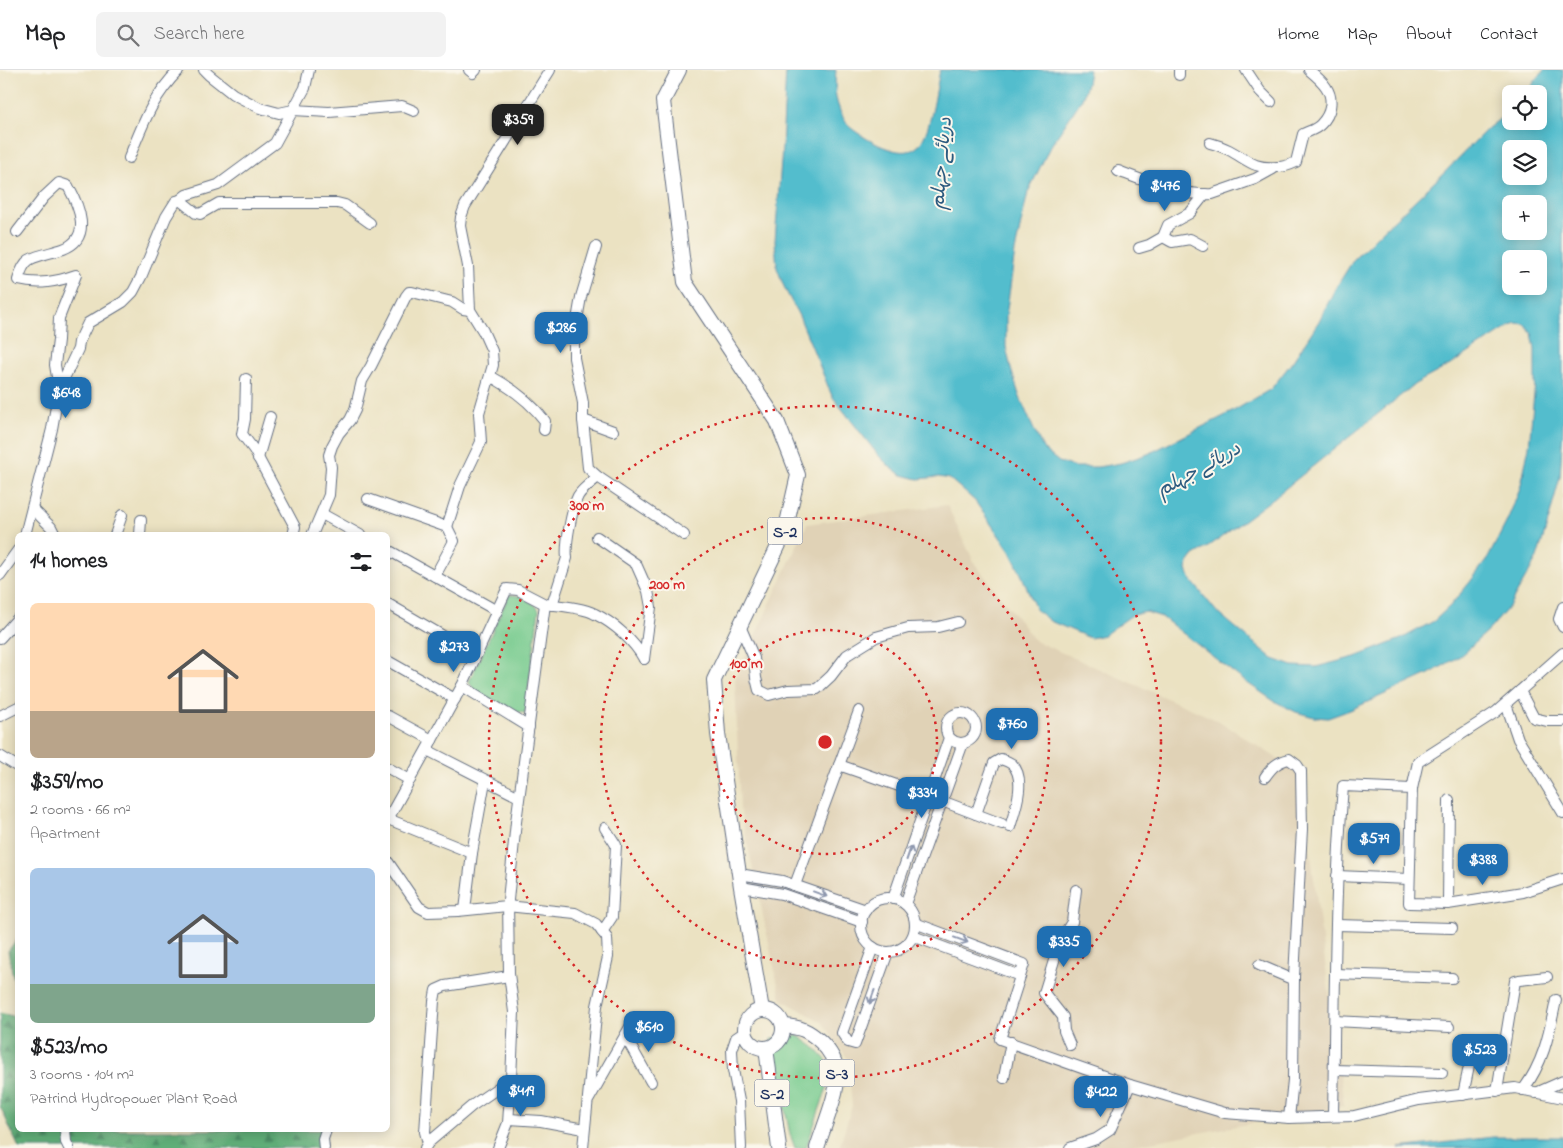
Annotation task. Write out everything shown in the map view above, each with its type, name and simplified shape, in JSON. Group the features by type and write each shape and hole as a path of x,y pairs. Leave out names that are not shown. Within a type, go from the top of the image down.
{"highway":[{"name":"S-2","path":"679,70 663,101 685,282 777,421 798,475 785,532 714,680 718,734 762,1010"},
{"path":"762,1010 774,1012 779,1017 783,1026 782,1035 779,1040 766,1048 751,1043 745,1032 745,1026 751,1015 762,1010"},
{"name":"S-3","path":"783,1026 799,1027 828,1048 837,1072 833,1097 817,1148"},
{"name":"S-2","path":"766,1048 778,1144"}],"street":[{"path":"129,158 150,107 179,70"},
{"path":"204,70 233,94 260,108 279,113 293,110 329,112 402,106 414,111"},
{"path":"26,532 52,429 59,388 88,323 123,302 133,292 142,277 166,217 176,201 186,195 218,186 275,143 305,88 309,70"},
{"path":"469,70 473,73 476,70"},
{"path":"447,527 460,486 481,442 479,413 493,366 492,351 483,331 470,310 468,266 460,226 461,217 465,206 550,70"},
{"path":"1246,70 1260,91 1271,102"},
{"path":"1210,143 1229,150 1248,162 1263,168 1286,166 1296,162 1303,134 1321,124 1330,111 1332,101 1326,86 1309,70"},
{"path":"1118,171 1162,186 1196,194 1212,194 1255,179 1276,167"},
{"path":"17,232 44,197 59,183 68,186 80,211 82,226 76,242 64,249 28,261 20,271 18,280 32,283 49,282 76,275 59,318 54,365 59,388"},
{"path":"1139,248 1163,237 1168,226 1190,213 1204,194"},
{"path":"180,200 200,214 219,203 337,203 345,205 370,222"},
{"path":"1163,237 1172,242 1190,239 1203,246"},
{"path":"596,247 581,297 574,337 574,358 584,403 583,420 588,468 684,535"},
{"path":"313,532 329,495 331,468 329,455 332,446 338,433 350,420 355,410 362,381 408,292 452,302 464,309 470,310"},
{"path":"490,376 510,387 534,406 546,421 544,430"},
{"path":"246,379 245,419 242,434 258,458 294,527 293,532"},
{"path":"258,458 270,417"},
{"path":"583,420 613,431"},
{"path":"498,1148 509,1119 514,1012 509,976 508,906 519,797 529,727 548,605 567,558 566,549 574,507 579,495 598,476"},
{"path":"368,499 447,527 454,541 435,576"},
{"path":"32,508 51,526 54,532"},
{"path":"322,514 355,532"},
{"path":"116,532 122,515"},
{"path":"140,532 141,520"},
{"path":"390,815 462,686 507,589 518,590 548,605 594,613 615,626 640,650 644,659 651,607 648,591 636,564 597,537"},
{"path":"390,551 497,611"},
{"path":"0,575 15,554"},
{"path":"390,605 476,655"},
{"path":"1563,607 1559,619 1563,627"},
{"path":"0,638 15,621"},
{"path":"740,626 754,658 759,690 769,695 788,690 817,688 831,676 847,655 876,637 908,628 938,627 958,622"},
{"path":"1563,653 1489,717 1418,762 1412,789 1409,903 1448,904 1523,892 1563,879"},
{"path":"390,661 454,699"},
{"path":"462,686 529,727"},
{"path":"1520,691 1534,718 1547,721 1563,721"},
{"path":"1506,704 1518,739 1563,813"},
{"path":"0,716 15,708"},
{"path":"796,885 859,711"},
{"path":"893,899 949,738 946,729 948,720 956,714 965,713 973,719 976,729 972,738 962,743 957,743 949,738"},
{"path":"390,717 484,781 519,797"},
{"path":"905,904 962,743"},
{"path":"0,756 15,765"},
{"path":"839,765 1006,825 1020,790 1018,775 1012,764 1000,759 994,763 976,814"},
{"path":"1266,777 1271,769 1280,762 1289,759 1301,771 1302,828 1294,980 1293,1080 1290,1118"},
{"path":"390,769 410,780"},
{"path":"465,910 484,781"},
{"path":"1333,1116 1337,876 1343,786 1412,789"},
{"path":"1448,904 1449,800"},
{"path":"390,820 472,853"},
{"path":"602,932 612,917 616,845 605,828"},
{"path":"390,865 418,907 428,912 508,906 575,914 596,924 607,938 608,957 597,1006 583,1148"},
{"path":"1337,876 1410,878"},
{"path":"740,880 782,881 866,910"},
{"path":"740,880 862,922"},
{"path":"1070,1045 1064,1030 1063,1017 1044,993 1060,941 1072,922 1076,890"},
{"path":"893,899 905,904 911,910 915,923 913,936 908,943 901,949 888,952 868,943 864,936 862,922 866,910 872,904 879,900 893,899"},
{"path":"915,923 1024,964 1000,1039 1130,1085 1225,1113 1290,1118 1354,1116 1420,1100 1514,1088 1563,1098"},
{"path":"1336,924 1452,928"},
{"path":"913,936 1020,976"},
{"path":"873,946 842,1033 848,1042 855,1044 888,952"},
{"path":"1259,965 1294,980"},
{"path":"1336,974 1452,978"},
{"path":"426,1145 425,1132 436,990 445,986 509,976"},
{"path":"1497,1091 1515,981 1547,977"},
{"path":"1523,1090 1542,1060 1556,1000"},
{"path":"586,1104 634,1020"},
{"path":"1335,1022 1449,1027"},
{"path":"741,1148 739,1101 733,1070 732,1050 736,1038 745,1032"},
{"path":"625,1036 651,1082"},
{"path":"1004,1078 1011,1042"},
{"path":"1463,1095 1472,1052"},
{"path":"1334,1070 1442,1073"},
{"path":"426,1145 473,1105 511,1079"},
{"path":"1536,1093 1563,1081"},
{"path":"1070,1148 1096,1140 1110,1130 1130,1085"},
{"path":"509,1119 541,1121 584,1129"},
{"path":"65,1132 66,1142 69,1148"},
{"path":"324,1148 326,1132"}],"shaded area":[{"path":"947,505 975,564 1035,641 1219,721 1300,773 1344,1106 1118,1148 839,1148 852,1106 848,1059 822,1022 781,999 740,809 735,679 807,524"}],"green space":[{"path":"509,595 526,599 539,610 525,713 509,710 493,703 479,694 469,682"},
{"path":"15,942 15,986 8,951"},
{"path":"0,1013 15,1017 15,1132 322,1132 318,1148 19,1148 0,1106"},
{"path":"797,1035 814,1047 828,1062 830,1079 806,1148 795,1148 790,1134 771,1039"}],"water":[{"name":"دریائے جہلم","path":"786,70 836,70 836,99 847,124 857,133 883,147 893,150 910,151 917,147 926,133 940,70 1089,70 1082,99 1050,147 1028,192 1015,251 1006,316 1006,347 1019,395 1044,450 1059,462 1074,467 1098,467 1121,463 1148,454 1230,413 1271,389 1293,361 1319,321 1335,289 1354,259 1487,129 1502,117 1502,130 1547,130 1547,85 1532,85 1544,70 1563,70 1563,428 1560,477 1537,558 1508,608 1489,630 1460,656 1429,674 1328,718 1314,717 1296,712 1274,701 1243,680 1162,617 1146,612 1132,615 1104,635 1090,638 1050,621 1036,610 1011,553 975,501 950,479 939,477 918,479 902,475 891,468 878,455 832,396 777,268 775,241","holes":["1515,323 1525,324 1532,333 1535,349 1535,383 1529,447 1520,489 1506,523 1488,558 1450,606 1434,621 1401,639 1355,657 1316,667 1293,666 1273,659 1216,611 1191,580 1187,570 1188,563 1194,555 1208,547 1271,500 1415,384 1450,365"]},
{"path":"1493,1137 1563,1137 1563,1148 1399,1148"}]}
